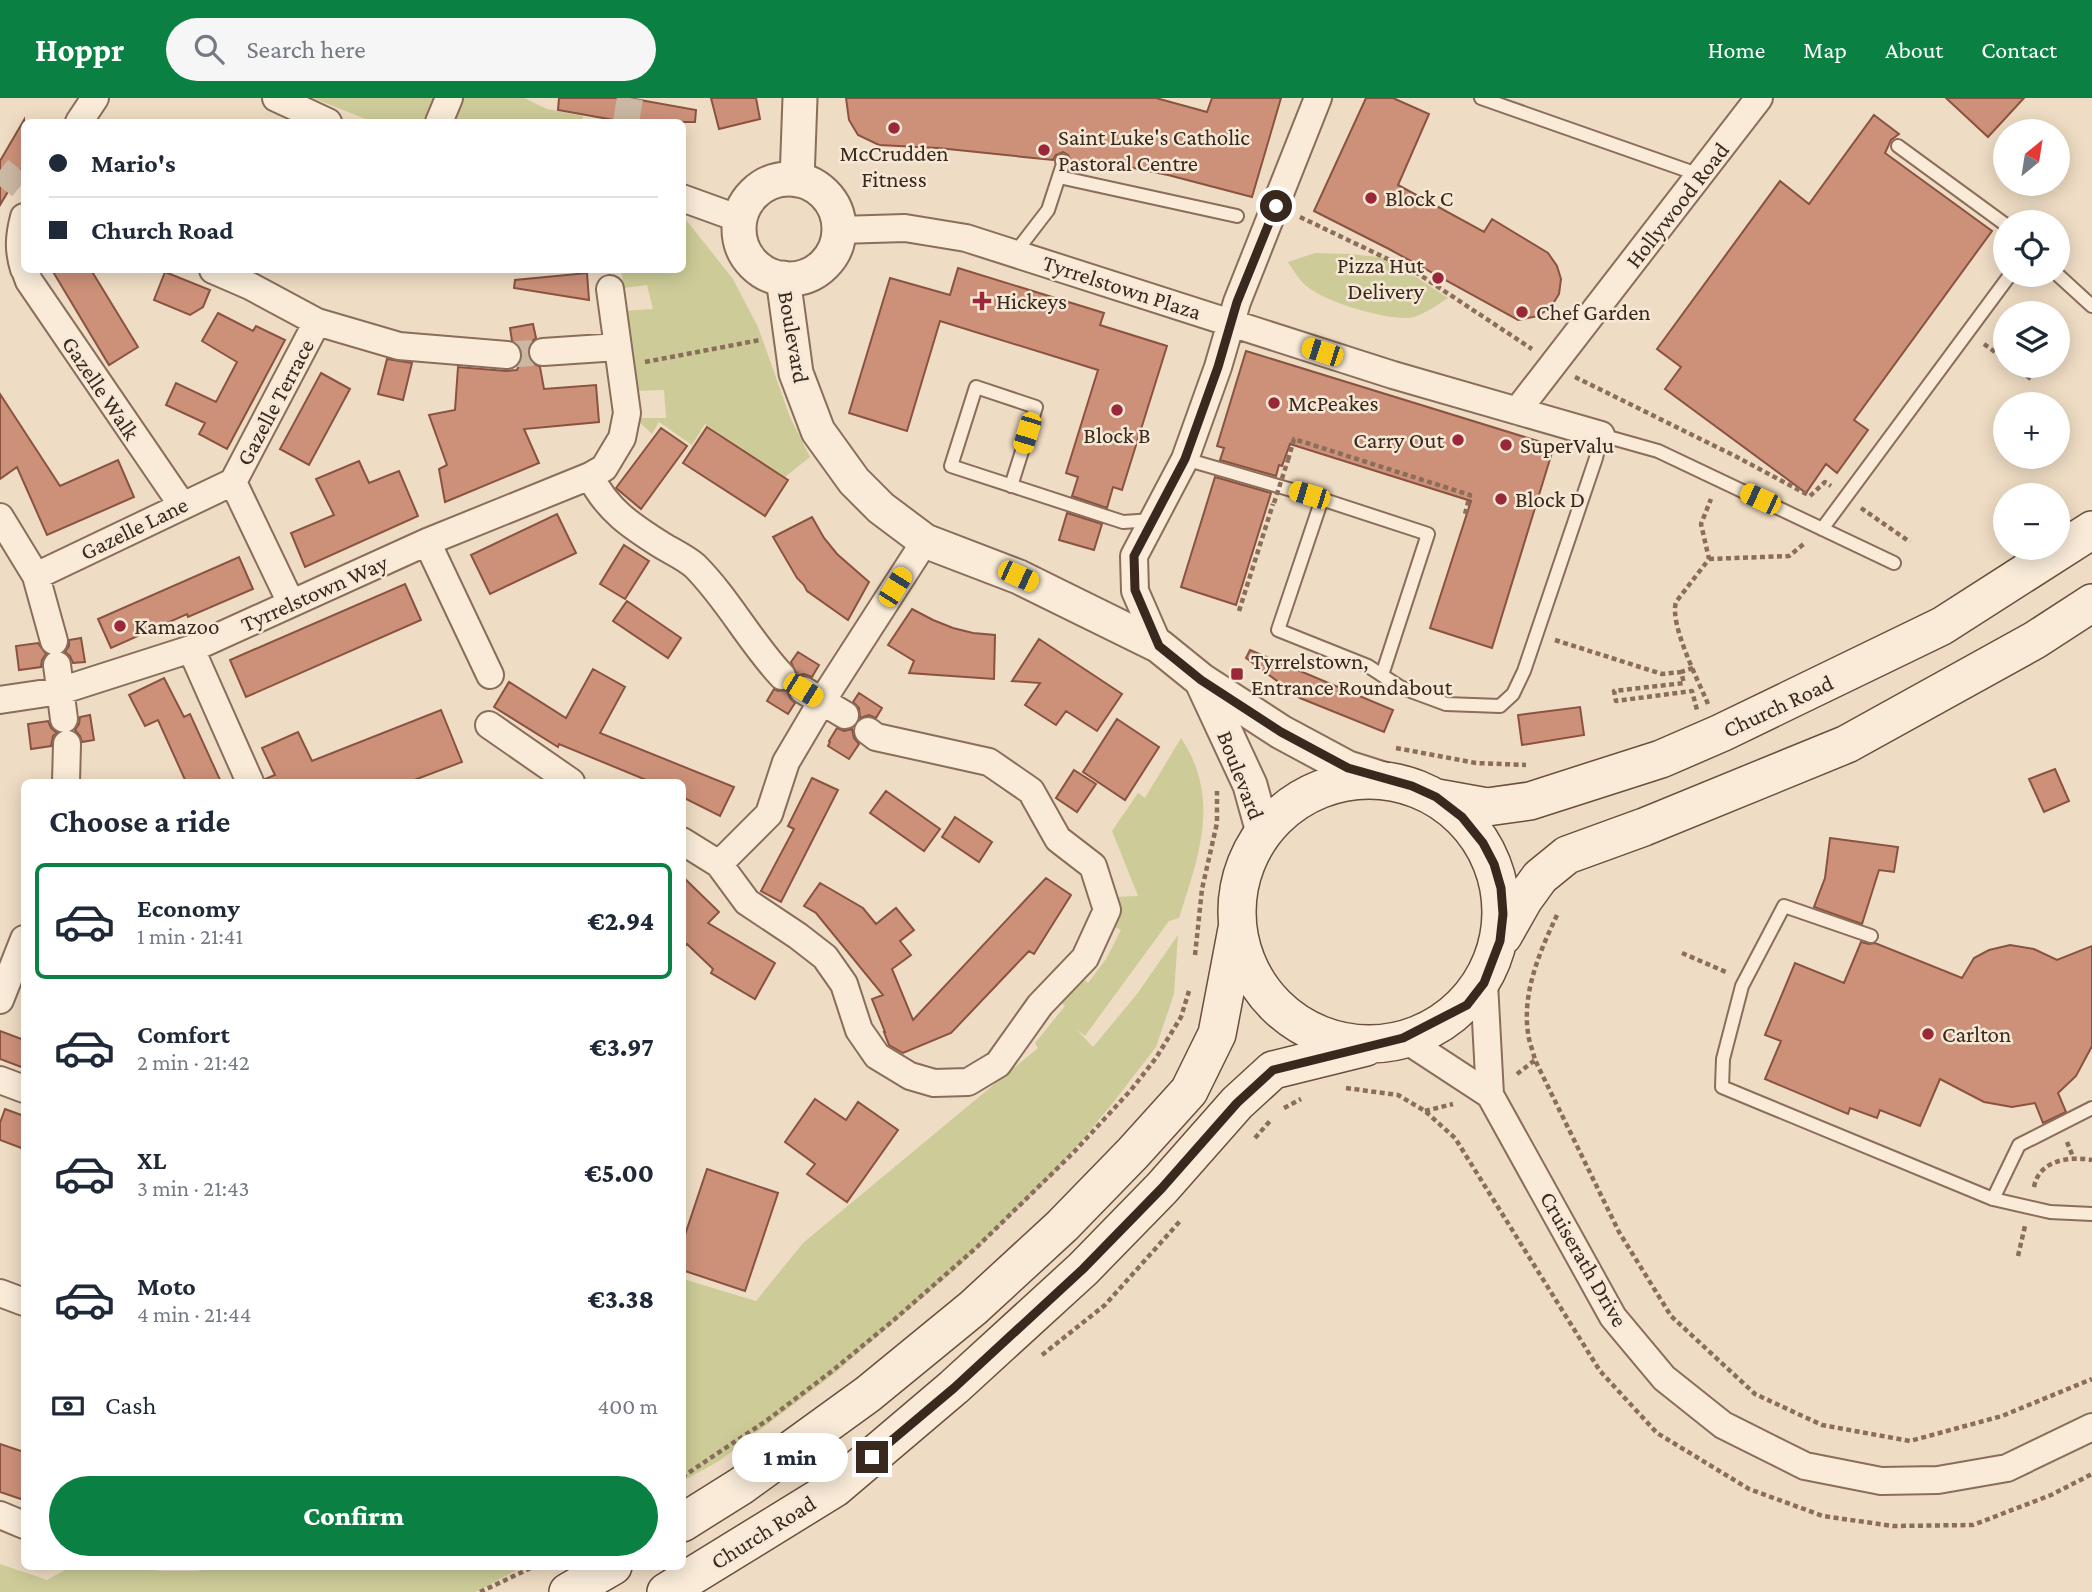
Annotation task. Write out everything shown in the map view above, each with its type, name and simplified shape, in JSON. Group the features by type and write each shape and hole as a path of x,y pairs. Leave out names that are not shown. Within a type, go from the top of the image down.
{"main road":[{"name":"Church Road","path":"1436,797 1487,807 1530,801 1661,759 1732,728 1942,626 2092,530"},
{"path":"1484,983 1500,941 1524,899 1540,877 1567,855 1644,827 1847,744 2035,640 2092,603"},
{"path":"686,1520 741,1486 869,1394 973,1308 1062,1226 1189,1091 1217,1034 1237,929 1236,898 1243,869 1263,832 1280,813 1300,798 1387,763 1412,786 1436,797 1462,817 1483,843 1494,864 1501,888 1503,914 1500,941"},
{"path":"1237,929 1250,973 1278,1010 1308,1031 1336,1042 1366,1047"},
{"name":"Church Road","path":"666,1592 835,1488 954,1388 1083,1269 1162,1188 1237,1103 1273,1070 1403,1038 1467,1005 1484,983"},
{"path":"568,1592 606,1570"}],"street":[{"path":"81,119 94,98"},
{"path":"276,98 322,119"},
{"path":"440,119 449,98"},
{"path":"797,180 800,98"},
{"path":"1159,646 1135,590 1134,556 1185,459 1218,367 1237,302 1318,98"},
{"name":"Hollywood Road","path":"1517,411 1759,98"},
{"path":"785,180 797,180 818,189 827,197 838,218 839,230 830,258 820,268 795,279 783,278 769,275 748,258 739,232 740,219 747,202 762,187 785,180"},
{"path":"686,199 740,219"},
{"name":"Gazelle Walk","path":"21,228 21,258"},
{"name":"Tyrrelstown Plaza","path":"839,230 905,228 966,238 1393,375 1601,435"},
{"name":"Gazelle Walk","path":"26,273 51,314 182,505"},
{"path":"221,273 317,322 399,346 507,355"},
{"name":"Boulevard","path":"783,278 796,373 818,431 854,481 881,508 925,541 1018,576 1159,646 1201,680 1281,732 1348,768 1387,763"},
{"name":"Tyrrelstown Way","path":"0,700 57,666 191,649 427,542 604,468 622,439 627,413 610,289"},
{"name":"Gazelle Terrace","path":"233,482 317,322"},
{"path":"543,352 619,356"},
{"path":"590,476 599,495 631,526 693,564 768,661 803,689 845,715"},
{"path":"233,482 291,603"},
{"name":"Gazelle Lane","path":"36,576 233,482"},
{"path":"0,517 36,576 57,666 65,732 66,779"},
{"path":"719,864 769,814 786,762 803,689 925,541"},
{"path":"427,542 490,676"},
{"path":"191,649 249,779"},
{"name":"Boulevard","path":"1201,680 1250,785 1263,832"},
{"path":"489,725 567,779"},
{"path":"686,843 719,864 747,902 825,957 844,984 859,1030 877,1056 910,1076 934,1083 968,1082 998,1065 1040,1005 1085,958 1107,910 1093,866 1058,839 1031,791 989,762 876,737 868,731"},
{"path":"0,1000 21,947"},
{"path":"1484,983 1490,1095"},
{"path":"1403,1038 1490,1095"},
{"path":"0,1080 21,1088"},
{"name":"Cruiserath Drive","path":"1490,1095 1613,1317 1664,1377 1723,1425 1805,1466 1881,1481 1938,1480 2007,1468 2092,1427"},
{"path":"0,1293 21,1301"},
{"path":"0,1515 21,1524"}],"lane":[{"path":"1481,98 1700,175"},
{"path":"1898,146 1993,215"},
{"path":"1015,253 1048,210 1062,161"},
{"path":"1059,177 1237,216"},
{"path":"2070,286 2092,306"},
{"path":"1822,529 2002,287"},
{"path":"1011,486 1036,407 976,387 951,466 1011,486 1123,522 1154,520"},
{"path":"1322,499 1278,630 1368,666 1400,687 1446,704 1500,706 1513,694 1537,634 1596,458 1601,435 1658,451 1894,563"},
{"path":"1185,459 1322,499 1428,534 1382,675"},
{"path":"1871,936 1784,906 1742,986 1723,1059 1722,1087 1993,1199 2050,1212 2092,1214"},
{"path":"1993,1199 2019,1145 2092,1108"}],"path":[{"path":"1276,206 1417,273 1576,378 1810,496 1825,482 1910,542"},
{"path":"619,356 791,335"},
{"path":"1238,611 1294,439 1470,495 1465,514"},
{"path":"1710,708 1684,647 1674,611 1676,603 1709,559 1701,524 1718,480 1735,456"},
{"path":"1709,559 1788,556 1822,529"},
{"path":"1537,634 1662,674 1681,672 1693,667"},
{"path":"1681,672 1684,683 1614,691 1615,701 1692,691 1698,713"},
{"path":"1387,763 1529,766"},
{"path":"1195,959 1202,889 1217,823 1217,787"},
{"path":"1682,953 1745,981"},
{"path":"686,1474 766,1421 832,1371 976,1247 1073,1153 1131,1090 1156,1058 1181,1017 1189,989"},
{"path":"1535,1060 1619,1232 1671,1317 1755,1394 1822,1425 1910,1441 2001,1416 2092,1379"},
{"path":"2065,1139 2073,1157 2092,1160"},
{"path":"480,1592 527,1570"}],"shaded area":[{"path":"313,98 437,98 428,119 366,119"},
{"path":"462,98 524,98 547,109 583,116 582,119 452,119"},
{"path":"686,220 733,279 758,327 790,417 810,457 785,477 705,424 692,445 659,422 652,434 635,418 666,418 664,390 634,391 622,311 653,309 647,285 624,288 622,273 686,273"},
{"path":"1315,253 1387,258 1448,298 1423,313 1408,318 1371,313 1343,304 1309,288 1288,262"},
{"path":"1181,738 1193,760 1203,805 1199,849 1179,918 1169,921 1085,1036 1076,1029 1093,1047 1137,994 1178,935 1174,994 1156,1047 1052,1176 955,1270 835,1373 719,1461 686,1479 686,1280 756,1301 803,1243 1038,1048 1035,1043 1065,1006 1056,998 1079,975 1088,983 1106,959 1121,930 1112,926 1115,897 1138,896 1112,831 1138,793 1145,798"},
{"path":"0,1564 47,1580 65,1570 517,1570 476,1592 0,1592"}],"building":[{"path":"559,98 629,98 696,110 695,122 686,122 686,119 608,119 558,110"},
{"path":"711,98 756,98 760,119 719,129"},
{"path":"846,98 1156,98 1207,112 1212,98 1281,98 1252,197 1109,163 1071,161 1063,152 1053,160 879,145 858,135 849,120"},
{"name":"Block C","path":"1366,98 1393,98 1429,114 1398,185 1484,232 1492,219 1548,253 1557,266 1561,279 1559,294 1551,307 1538,316 1518,320 1314,211"},
{"path":"1946,98 2024,98 2005,119 1993,119 1993,132 1988,137"},
{"path":"1874,115 1899,134 1891,140 1885,153 1992,231 1854,420 1868,430 1837,473 1826,464 1806,493 1665,389 1681,367 1657,349 1780,181 1809,204"},
{"path":"21,125 21,170 0,205 0,161"},
{"path":"958,268 1104,313 1100,325 1167,346 1122,490 1113,487 1107,508 1072,496 1078,477 1066,473 1098,370 940,321 907,431 849,413 890,278 950,295"},
{"path":"54,273 93,273 138,347 109,365"},
{"path":"165,273 210,290 203,307 190,315 154,300"},
{"path":"587,273 589,300 514,288 515,280"},
{"path":"218,313 253,331 256,326 285,340 227,449 199,434 205,423 166,405 176,383 216,402 237,362 202,341"},
{"path":"533,324 536,338 529,344 527,354 530,361 540,367 544,389 596,385 599,422 524,429 539,463 445,502 439,469 447,465 429,415 455,410 458,367 517,370 523,356 521,348 512,341 510,328"},
{"name":"Block D","path":"1246,351 1554,446 1492,648 1430,628 1471,501 1290,444 1276,476 1220,460 1224,448 1217,446"},
{"path":"387,359 412,363 403,400 378,394"},
{"path":"321,373 350,389 309,465 280,449"},
{"path":"0,394 60,486 118,460 134,497 47,535 17,467 0,479"},
{"path":"707,427 788,480 765,516 683,463"},
{"path":"661,428 687,446 641,509 616,488"},
{"path":"359,461 369,483 399,471 418,516 305,567 291,533 334,515 316,479"},
{"path":"1215,477 1271,493 1236,605 1181,587"},
{"path":"1067,513 1102,524 1094,550 1059,540"},
{"path":"557,514 576,553 490,594 471,555"},
{"path":"812,517 837,554 869,582 848,620 807,591 773,537"},
{"path":"624,545 649,561 625,599 600,584"},
{"path":"239,557 253,589 188,617 187,614 111,648 98,619"},
{"path":"405,584 421,620 246,697 230,660"},
{"path":"627,601 681,638 668,658 613,621"},
{"path":"912,609 953,628 995,635 994,679 909,673 914,661 888,645"},
{"path":"81,638 85,662 73,663 65,652 69,640"},
{"path":"1039,639 1122,694 1097,731 1066,711 1056,725 1025,705 1040,683 1012,681"},
{"path":"38,643 46,654 41,667 19,670 16,646"},
{"path":"1250,650 1393,710 1384,732 1300,698 1246,658"},
{"path":"798,652 819,665 812,677 804,674 797,676 791,662"},
{"path":"593,669 625,687 600,733 734,787 720,816 686,799 686,779 644,779 559,744 558,747 494,707 509,682 566,718"},
{"path":"164,678 184,717 190,714 220,779 185,779 158,720 145,726 129,695"},
{"path":"774,689 787,690 795,703 788,714 767,701"},
{"path":"859,693 882,708 876,718 869,715 860,718 859,708 853,702"},
{"path":"1580,707 1584,735 1522,745 1518,715"},
{"path":"441,710 462,762 417,779 265,779 275,775 262,748 298,732 312,761"},
{"path":"90,715 94,740 82,742 75,730 80,717"},
{"path":"1117,719 1159,747 1125,800 1083,772"},
{"path":"48,721 57,733 53,736 51,746 31,749 28,724"},
{"path":"837,728 844,731 852,729 859,744 849,759 828,746"},
{"path":"2055,769 2069,801 2044,812 2029,779"},
{"path":"1074,770 1096,784 1077,812 1056,798"},
{"path":"812,778 838,790 781,902 761,891 794,829 788,826"},
{"path":"886,791 940,829 924,851 870,813"},
{"path":"955,817 992,842 979,862 942,837"},
{"path":"1830,838 1898,847 1894,872 1879,870 1862,924 1814,907 1825,878"},
{"path":"1046,878 1071,895 1034,954 1029,951 951,1033 903,1053 889,1045 872,999 883,995 816,913 804,906 820,883 863,908 876,924 896,908 914,930 900,941 911,955 892,969 913,1020"},
{"path":"686,880 719,912 708,923 775,963 755,999 711,973 713,969 687,944"},
{"name":"Carlton","path":"1861,942 1875,943 1962,978 1974,958 1989,950 2010,945 2034,949 2057,960 2092,946 2092,1046 2076,1076 2058,1093 2066,1112 2043,1123 2035,1103 2012,1107 1984,1102 1940,1079 1920,1126 1880,1110 1877,1118 1850,1108 1848,1114 1765,1079 1781,1041 1765,1035 1795,963 1844,983"},
{"path":"0,1031 21,1039 21,1067 0,1059"},
{"path":"815,1099 846,1120 858,1102 898,1130 847,1202 807,1174 815,1164 785,1142"},
{"path":"5,1109 21,1115 21,1148 0,1140 0,1123"},
{"path":"707,1169 778,1193 745,1291 686,1271 686,1232"},
{"path":"0,1444 21,1451 21,1499 0,1492"}],"tunnel":[{"path":"626,119 630,98"},
{"path":"0,170 21,187"},
{"path":"507,355 543,352"}],"place":[{"name":"McCrudden Fitness","path":"894,128"},
{"name":"Saint Luke's Catholic Pastoral Centre","path":"1044,150"},
{"name":"Block C","path":"1371,198"},
{"name":"Pizza Hut Delivery","path":"1438,278"},
{"name":"Hickeys","path":"982,301"},
{"name":"Chef Garden","path":"1522,312"},
{"name":"McPeakes","path":"1274,403"},
{"name":"Block B","path":"1117,410"},
{"name":"Carry Out","path":"1458,440"},
{"name":"SuperValu","path":"1506,445"},
{"name":"Block D","path":"1501,499"},
{"name":"Kamazoo","path":"120,626"},
{"name":"Tyrrelstown, Entrance Roundabout","path":"1237,674"},
{"name":"Carlton","path":"1928,1034"}],"route":[{"path":"872,1457 954,1388 1083,1269 1162,1188 1237,1103 1273,1070 1403,1038 1467,1005 1484,983 1500,941 1503,914 1501,888 1494,864 1483,843 1462,817 1436,797 1412,786 1348,768 1281,732 1201,680 1159,646 1135,590 1134,556 1185,459 1218,367 1237,302 1276,206"}]}
